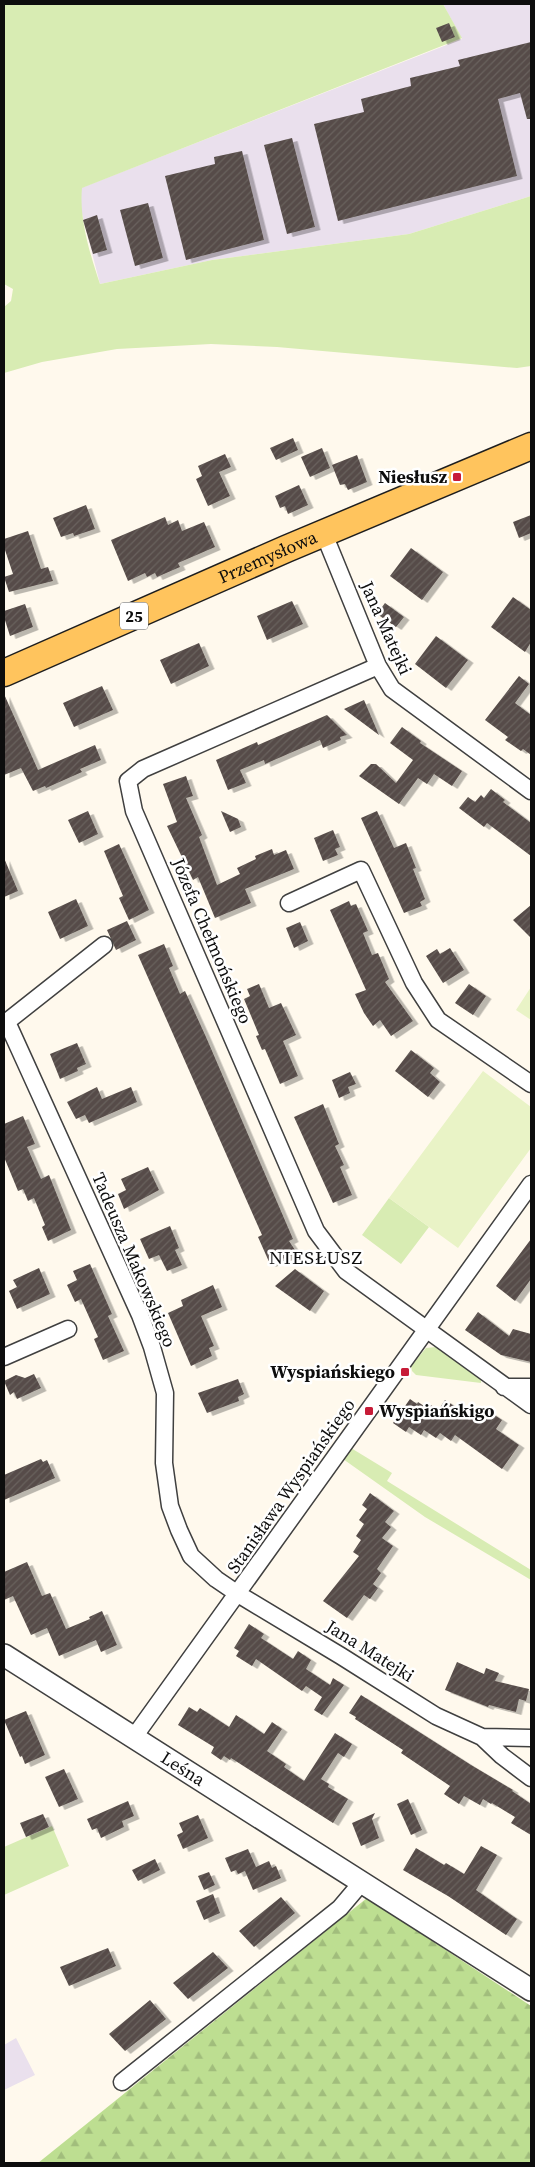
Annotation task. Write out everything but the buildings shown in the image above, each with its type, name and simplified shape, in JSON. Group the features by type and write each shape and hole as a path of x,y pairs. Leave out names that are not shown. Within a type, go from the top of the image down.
{"main road":[{"name":"Przemysłowa","path":"4,673 531,446"}],"street":[{"name":"Jana Matejki","path":"324,534 378,666 392,689 531,791"},
{"name":"Józefa Chełmońskiego","path":"378,666 143,769 128,781 134,811 316,1231 346,1271 426,1330"},
{"path":"289,904 361,870 414,983 438,1020 531,1084"},
{"path":"5,1023 104,945"},
{"name":"Tadeusza Makowskiego","path":"5,1023 140,1315 152,1347 165,1393 164,1463 170,1506 178,1530 191,1556 216,1579 238,1594"},
{"name":"Stanisława Wyspiańskiego","path":"134,1737 531,1184"},
{"path":"4,1357 68,1329"},
{"path":"426,1330 531,1405"},
{"path":"504,1387 531,1387"},
{"name":"Jana Matejki","path":"238,1594 436,1716 482,1736 531,1738"},
{"name":"Leśna","path":"4,1655 531,1990"},
{"name":"Jana Matejki","path":"482,1736 502,1756 531,1778"},
{"path":"122,2082 340,1908 362,1882"}],"shaded area":[{"path":"443,4 531,4 531,196 409,234 212,260 100,284 81,210 81,188 462,39"},
{"path":"16,2038 35,2075 4,2090 4,2045"}],"green space":[{"path":"4,4 443,4 462,38 82,188 82,212 86,236 100,284 212,260 409,234 531,196 531,366 517,368 277,347 211,344 117,349 42,362 4,373 4,307 11,301 13,289 4,284"},
{"path":"531,987 531,1020 516,1010"},
{"path":"483,1071 531,1107 531,1148 458,1248 389,1198"},
{"path":"389,1198 429,1227 401,1264 362,1235"},
{"path":"436,1347 481,1379 481,1383 416,1375 412,1371 411,1366 426,1348"},
{"path":"351,1448 392,1473 387,1481 531,1570 531,1580 425,1517 343,1459"},
{"path":"52,1826 69,1866 4,1895 4,1847"},
{"path":"367,1898 531,2006 531,2163 38,2163"}],"place":[{"name":"Niesłusz","path":"457,477"},
{"name":"Wyspiańskiego","path":"405,1372"},
{"name":"Wyspiańskigo","path":"369,1411"}],"district":[{"name":"NIESŁUSZ","path":"316,1257"}]}
